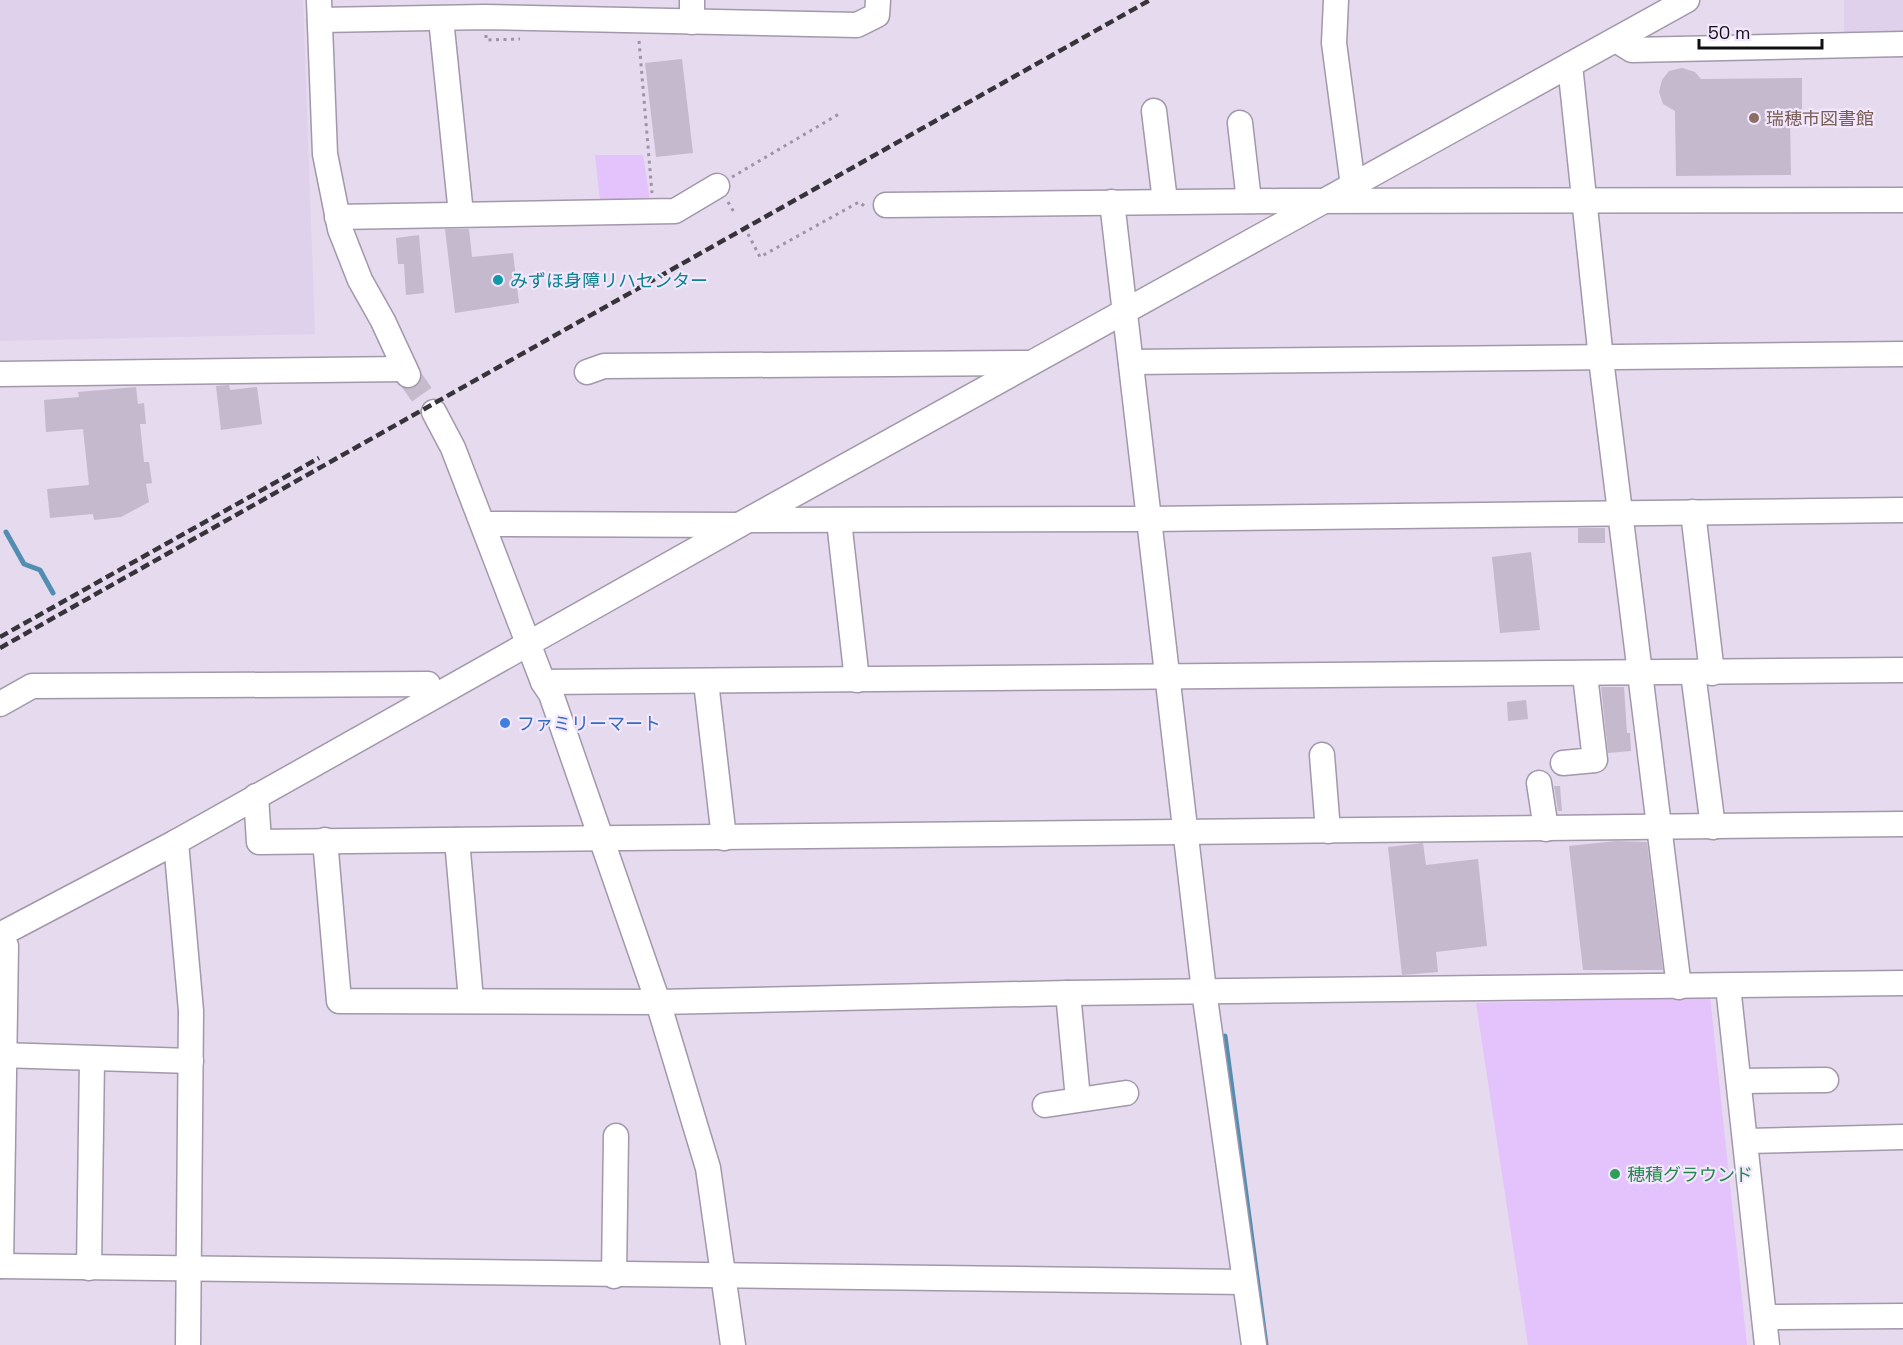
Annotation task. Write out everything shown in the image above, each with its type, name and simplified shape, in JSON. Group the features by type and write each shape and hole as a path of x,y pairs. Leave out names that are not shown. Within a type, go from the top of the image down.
{"street":[{"path":"0,374 406,372 383,321 360,280 337,217 325,154 320,10 441,19 598,10 692,11 857,25 877,15 878,0"},
{"path":"1336,0 1334,43 1353,186"},
{"path":"1244,1282 614,1276 1,1266 2,1055 6,946 2,931 176,842 1125,310 1687,0"},
{"path":"441,19 462,214"},
{"path":"1616,40 1632,50 1903,44"},
{"path":"1570,65 1601,359 1642,674 1679,987"},
{"path":"1154,111 1165,201"},
{"path":"1240,123 1249,201"},
{"path":"337,217 675,211 717,186"},
{"path":"886,205 1165,201 1903,200"},
{"path":"1112,202 1204,991 1254,1345"},
{"path":"1131,362 1601,359 1903,354"},
{"path":"587,372 604,366 1031,363"},
{"path":"434,412 453,448 528,644 550,694 603,839 658,1002 708,1168 733,1345"},
{"path":"483,524 1903,510"},
{"path":"1693,512 1713,827"},
{"path":"839,521 857,680"},
{"path":"543,682 1585,675 1903,670"},
{"path":"1563,763 1595,760 1585,675"},
{"path":"706,682 724,838"},
{"path":"0,704 32,686 428,684"},
{"path":"1322,755 1328,831"},
{"path":"1539,783 1546,829"},
{"path":"256,796 259,842 1903,825"},
{"path":"326,840 339,1001 658,1002 1068,993 1903,983"},
{"path":"457,840 471,1000"},
{"path":"176,842 191,1011 188,1345"},
{"path":"1728,986 1767,1345"},
{"path":"1068,993 1078,1099"},
{"path":"2,1055 191,1060"},
{"path":"89,1268 92,1059"},
{"path":"1740,1081 1826,1080"},
{"path":"1045,1105 1126,1093"},
{"path":"614,1276 616,1136"},
{"path":"1746,1141 1903,1137"},
{"path":"1765,1317 1903,1316"}],"path":[{"path":"485,17 486,40 522,39"},
{"path":"639,36 654,212"},
{"path":"717,186 839,114"},
{"path":"748,234 760,257 859,202 868,208 886,205"}],"shaded area":[{"path":"0,0 303,0 315,334 0,341"},
{"path":"1844,0 1903,0 1903,38 1844,37"},
{"path":"595,155 643,155 650,200 600,200"},
{"name":"穂積グラウンド","path":"1710,997 1747,1345 1528,1345 1476,1003"}],"building":[{"path":"682,59 693,153 656,157 645,63"},
{"name":"瑞穂市図書館","path":"1682,68 1695,72 1701,79 1802,78 1802,120 1790,120 1791,175 1676,176 1675,111 1663,104 1659,92 1662,80 1669,71"},
{"path":"445,229 469,229 472,257 513,253 519,303 455,313"},
{"path":"419,235 424,293 406,295 404,264 398,264 396,238"},
{"path":"229,385 230,390 257,387 262,424 221,430 216,386"},
{"path":"136,387 138,404 144,403 146,424 140,424 144,462 149,462 152,483 146,484 149,502 121,517 94,520 93,514 50,518 47,489 89,485 83,429 46,432 44,400 79,397 78,392"},
{"path":"1578,528 1605,528 1605,543 1578,543"},
{"path":"1531,552 1540,630 1500,633 1492,557"},
{"path":"1601,687 1624,687 1627,733 1630,733 1631,751 1608,753"},
{"path":"1526,700 1528,719 1508,721 1507,702"},
{"path":"1554,786 1560,786 1562,811 1558,811"},
{"path":"1616,841 1647,842 1663,970 1583,970 1569,846"},
{"path":"1423,843 1426,865 1478,859 1487,946 1436,952 1438,972 1402,975 1388,847"}],"waterway":[{"path":"6,532 24,564 40,570 53,593"},
{"path":"1225,1036 1266,1345"}],"tunnel":[{"path":"408,375 434,412"}],"railway":[{"path":"0,648 1150,0"},
{"path":"0,637 319,458"}],"place":[{"name":"瑞穂市図書館","path":"1754,118"},
{"name":"みずほ身障リハセンター","path":"498,280"},
{"name":"ファミリーマート","path":"505,723"},
{"name":"穂積グラウンド","path":"1615,1174"}]}
